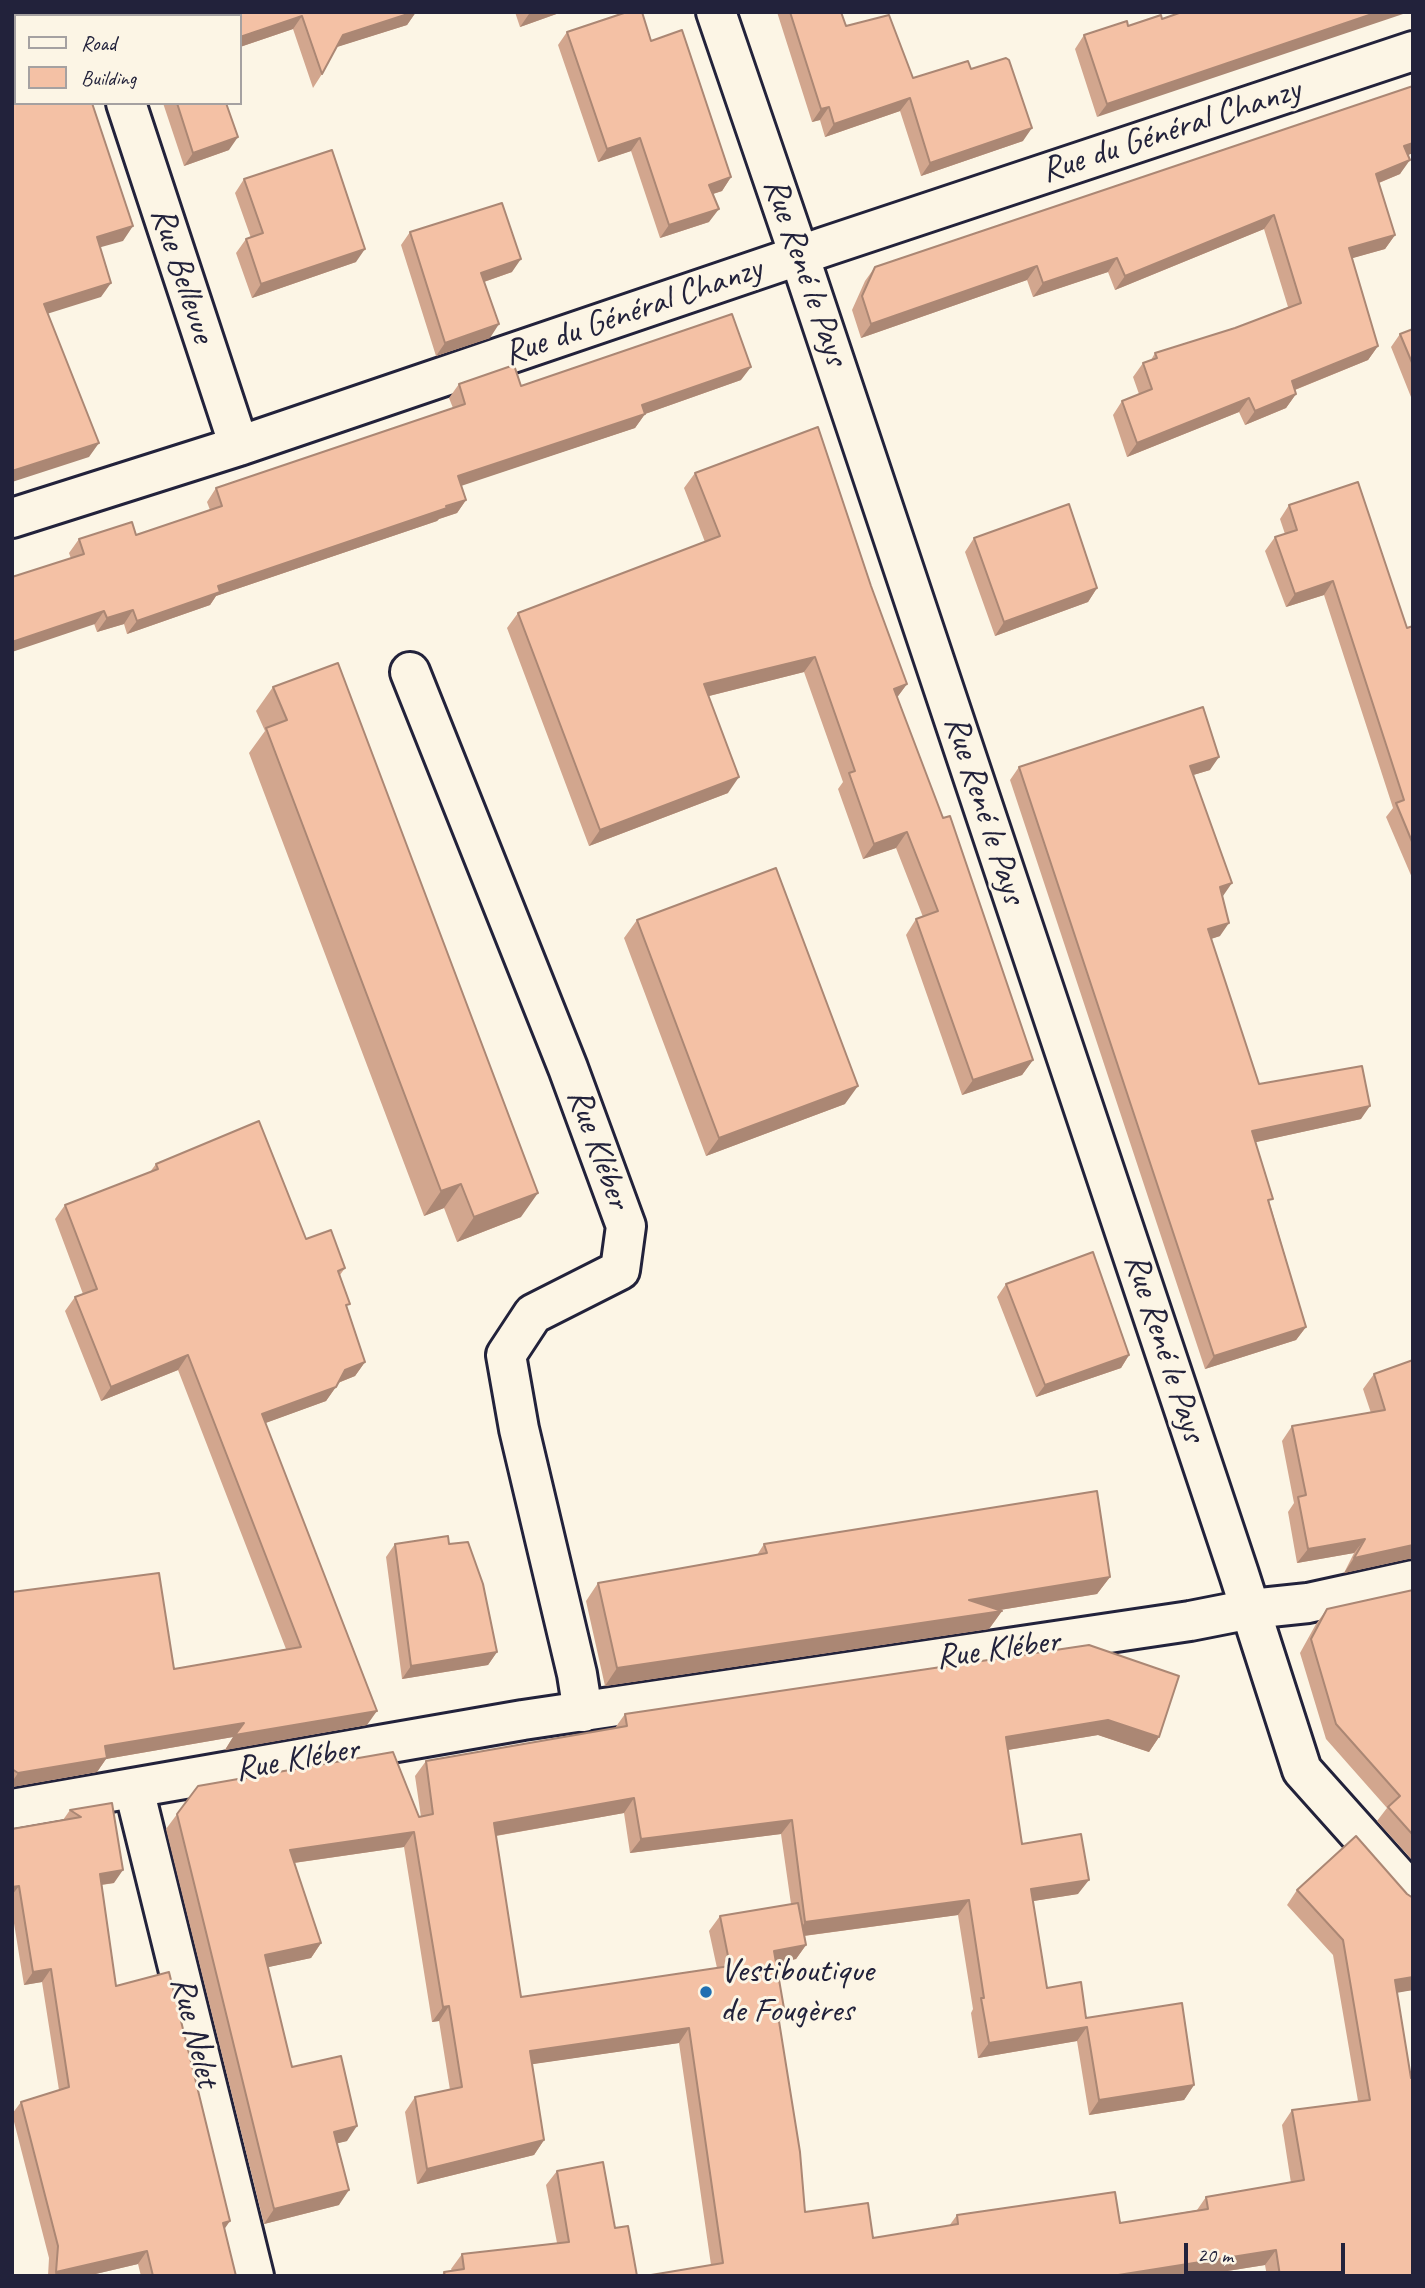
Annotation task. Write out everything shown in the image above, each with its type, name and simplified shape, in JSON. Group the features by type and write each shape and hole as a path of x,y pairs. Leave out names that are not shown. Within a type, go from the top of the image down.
{"street":[{"name":"Rue René le Pays","path":"716,12 1251,1609 1302,1770 1413,1894"},
{"name":"Rue du Général Chanzy","path":"12,518 239,446 799,255 1413,51"},
{"name":"Rue Bellevue","path":"127,105 239,446"},
{"name":"Rue Kléber","path":"410,672 568,1068 626,1226 620,1270 533,1314 506,1355 519,1429 583,1712"},
{"name":"Rue Kléber","path":"12,1809 583,1712 1190,1621 1251,1609 1308,1603 1413,1580"},
{"name":"Rue Nelet","path":"134,1789 254,2276"}],"building":[{"path":"12,12 54,12 14,14 14,105 93,105 133,226 97,237 111,283 44,304 99,443 12,471"},
{"path":"414,12 343,35 322,74 302,16 242,36 242,14 174,14"},
{"path":"627,12 642,12 651,41 682,30 731,177 709,185 719,209 669,225 640,138 607,149 567,32"},
{"path":"790,12 841,12 846,26 889,15 913,78 968,61 971,69 1006,58 1009,60 1032,128 930,163 910,98 834,124 829,107 821,109"},
{"path":"1182,12 1378,12 1107,104 1084,35 1127,21 1128,26 1161,15 1162,19"},
{"path":"1413,86 1413,143 1404,146 1410,160 1376,174 1395,235 1349,248 1378,346 1292,381 1296,394 1255,411 1249,398 1137,443 1122,401 1152,389 1143,363 1157,358 1155,353 1235,328 1301,303 1274,215 1125,276 1117,258 1043,283 1037,266 871,324 862,296 875,267"},
{"path":"178,105 227,105 238,137 193,153"},
{"path":"332,150 365,249 261,284 246,239 263,233 244,179"},
{"path":"502,203 521,259 481,273 499,324 445,343 410,232"},
{"path":"732,314 751,367 642,405 645,414 458,476 466,500 218,586 220,592 137,621 133,610 107,618 104,611 12,642 12,577 84,554 79,539 132,522 136,535 222,506 216,488 465,404 459,384 514,365 521,386"},
{"path":"1413,329 1413,365 1400,334"},
{"path":"818,427 907,684 894,689 943,818 950,816 1033,1060 973,1080 916,919 938,911 907,832 874,844 849,773 855,771 815,657 704,684 739,777 600,830 518,613 720,536 695,473"},
{"path":"1358,482 1407,628 1413,626 1413,844 1396,803 1404,800 1333,581 1295,594 1275,537 1297,530 1289,505"},
{"path":"1069,504 1097,588 1004,622 974,538"},
{"path":"338,663 538,1193 474,1217 461,1184 441,1191 266,728 287,720 273,687"},
{"path":"1203,707 1219,757 1190,766 1232,883 1220,887 1229,923 1208,929 1259,1084 1362,1066 1370,1106 1252,1131 1273,1199 1268,1200 1306,1327 1214,1356 1019,767"},
{"path":"776,868 858,1086 719,1138 637,920"},
{"path":"259,1121 306,1239 331,1230 345,1268 338,1271 350,1304 346,1305 365,1362 345,1370 336,1387 262,1414 377,1711 235,1735 244,1723 105,1746 107,1758 18,1773 12,1769 12,1592 159,1573 174,1669 301,1647 188,1355 111,1387 75,1297 97,1289 65,1205 158,1169 156,1164"},
{"path":"1093,1252 1129,1355 1045,1385 1006,1284"},
{"path":"1413,1360 1413,1545 1354,1558 1365,1539 1308,1549 1298,1497 1306,1495 1292,1426 1385,1410 1374,1374"},
{"path":"1097,1491 1110,1577 969,1600 1002,1611 617,1668 598,1583 767,1553 764,1544"},
{"path":"448,1536 449,1544 468,1542 483,1584 497,1652 411,1666 395,1544"},
{"path":"1413,1590 1413,1835 1388,1807 1400,1796 1336,1724 1311,1639 1327,1609"},
{"path":"1089,1645 1179,1676 1159,1737 1108,1720 1006,1737 1022,1844 1081,1834 1089,1880 1031,1889 1047,1988 1081,1982 1086,2018 1182,2003 1194,2085 1099,2100 1087,2027 989,2043 969,1900 805,1922 792,1820 641,1839 634,1798 494,1823 521,1997 730,1966 720,1916 798,1903 806,1945 774,1951 785,2014 778,2015 800,2152 805,2212 868,2203 873,2238 958,2224 957,2215 1115,2192 1120,2223 1208,2209 1206,2197 1304,2180 1292,2110 1370,2100 1343,1940 1297,1890 1356,1836 1413,1898 1413,1977 1395,1980 1411,2078 1413,2077 1413,2276 1280,2276 1276,2250 1112,2276 645,2276 723,2263 689,2028 530,2051 544,2140 427,2169 415,2097 462,2087 449,2006 443,2007 414,1832 290,1850 321,1943 265,1955 292,2067 341,2056 357,2126 334,2132 349,2190 274,2209 177,1814 198,1786 393,1752 419,1817 433,1814 426,1761 627,1726 625,1714"},
{"path":"112,1803 123,1870 100,1874 116,1986 169,1972 230,2221 223,2223 236,2276 153,2276 147,2251 56,2272 58,2246 21,2102 69,2087 51,1969 33,1972 19,1886 12,1887 12,1829 81,1817 70,1810"},
{"path":"603,2162 615,2228 628,2226 637,2276 445,2276 444,2272 464,2269 462,2254 569,2242 557,2171"}],"place":[{"name":"Vestiboutique de Fougères","path":"706,1992"}]}
